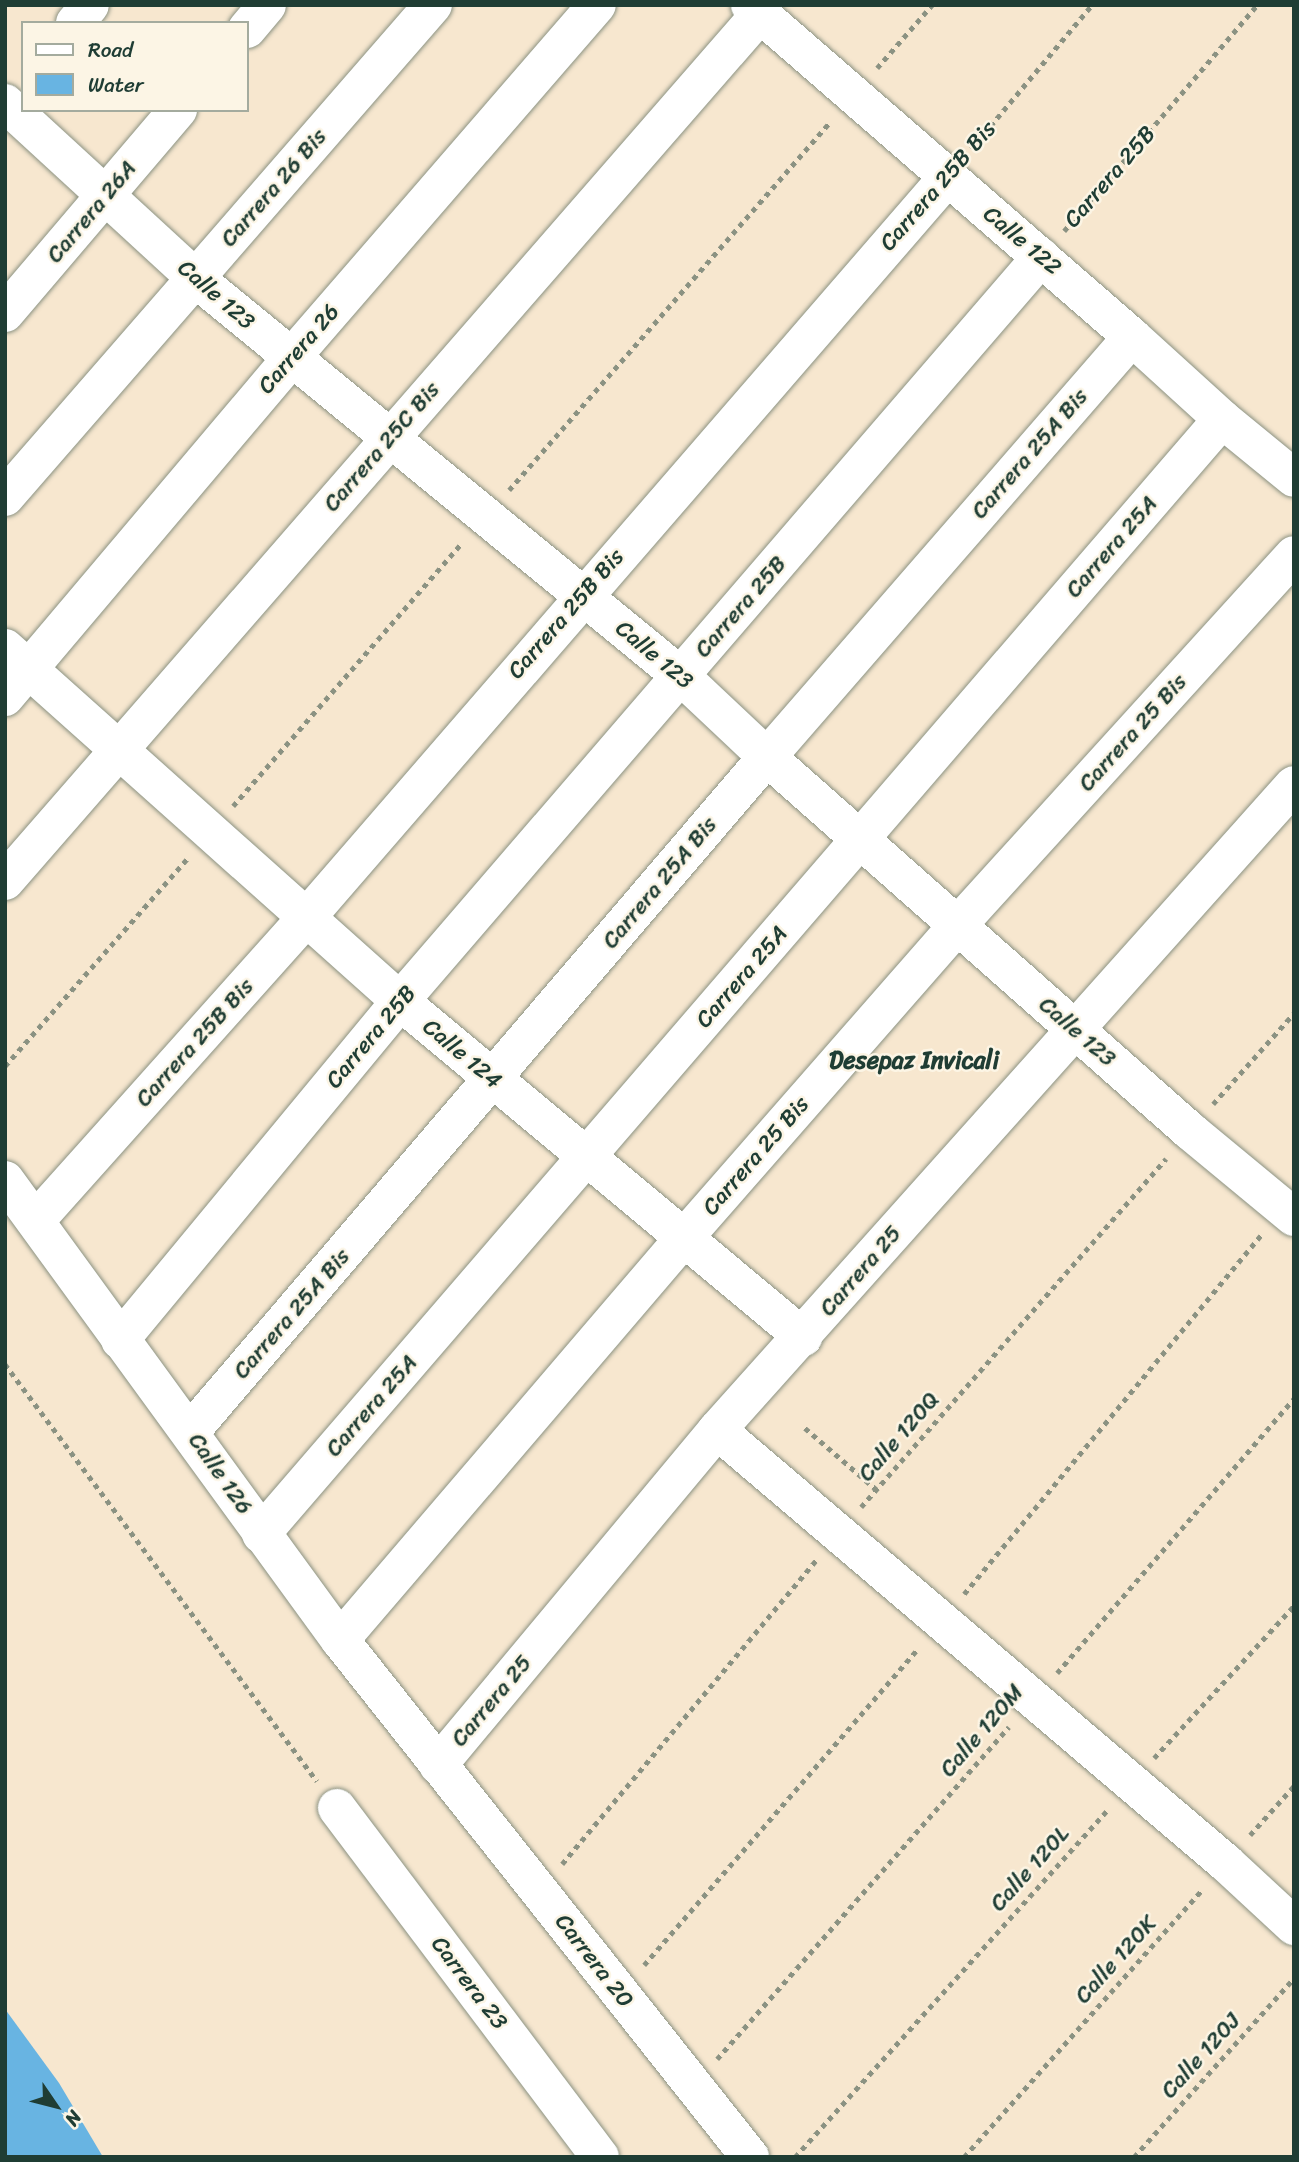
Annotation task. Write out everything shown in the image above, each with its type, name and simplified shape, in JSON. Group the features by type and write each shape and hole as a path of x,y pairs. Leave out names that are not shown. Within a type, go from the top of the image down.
{"street":[{"path":"77,21 90,5"},
{"path":"248,28 267,5"},
{"name":"Carrera 26 Bis","path":"5,497 433,5"},
{"name":"Carrera 26","path":"13,672 291,358 597,5"},
{"name":"Calle 122","path":"755,10 1041,257 1222,419 1294,478"},
{"name":"Carrera 25C Bis","path":"5,881 755,10"},
{"path":"5,103 21,84"},
{"name":"Calle 123","path":"5,103 195,278 682,677 767,757 957,926 1190,1131 1294,1217"},
{"name":"Carrera 26A","path":"5,313 176,112"},
{"name":"Carrera 25B Bis","path":"36,1220 307,917 582,595 947,177"},
{"name":"Carrera 25B","path":"120,1340 400,1001 682,677 1041,257"},
{"name":"Carrera 25A Bis","path":"190,1432 767,757 1132,337"},
{"name":"Carrera 25A","path":"261,1534 1222,419"},
{"name":"Carrera 25 Bis","path":"340,1640 683,1239 957,926 1294,555"},
{"name":"Calle 124","path":"13,672 120,749 400,1001 586,1159 803,1337"},
{"name":"Carrera 25","path":"438,1765 718,1430 1294,785"},
{"name":"Calle 126","path":"5,1180 190,1432 261,1534 438,1765"},
{"path":"718,1430 1132,1782 1294,1926"},
{"name":"Carrera 20","path":"438,1765 750,2157"},
{"name":"Carrera 23","path":"337,1808 600,2157"}],"path":[{"name":"Carrera 25B Bis","path":"947,177 1092,5"},
{"name":"Carrera 25B","path":"1041,257 1257,5"},
{"name":"Calle 120Q","path":"539,1891 839,1532 1294,1013"},
{"path":"5,1364 337,1808"},
{"name":"Calle 120M","path":"693,2086 1294,1398"},
{"path":"805,1428 876,1489"},
{"name":"Calle 120L","path":"795,2157 1294,1606"},
{"name":"Calle 120K","path":"964,2157 1294,1786"},
{"name":"Calle 120J","path":"1133,2157 1294,1978"}],"water":[{"path":"5,2009 59,2083 103,2157 5,2157"}],"district":[{"name":"Desepaz Invicali","path":"914,1061"}]}
